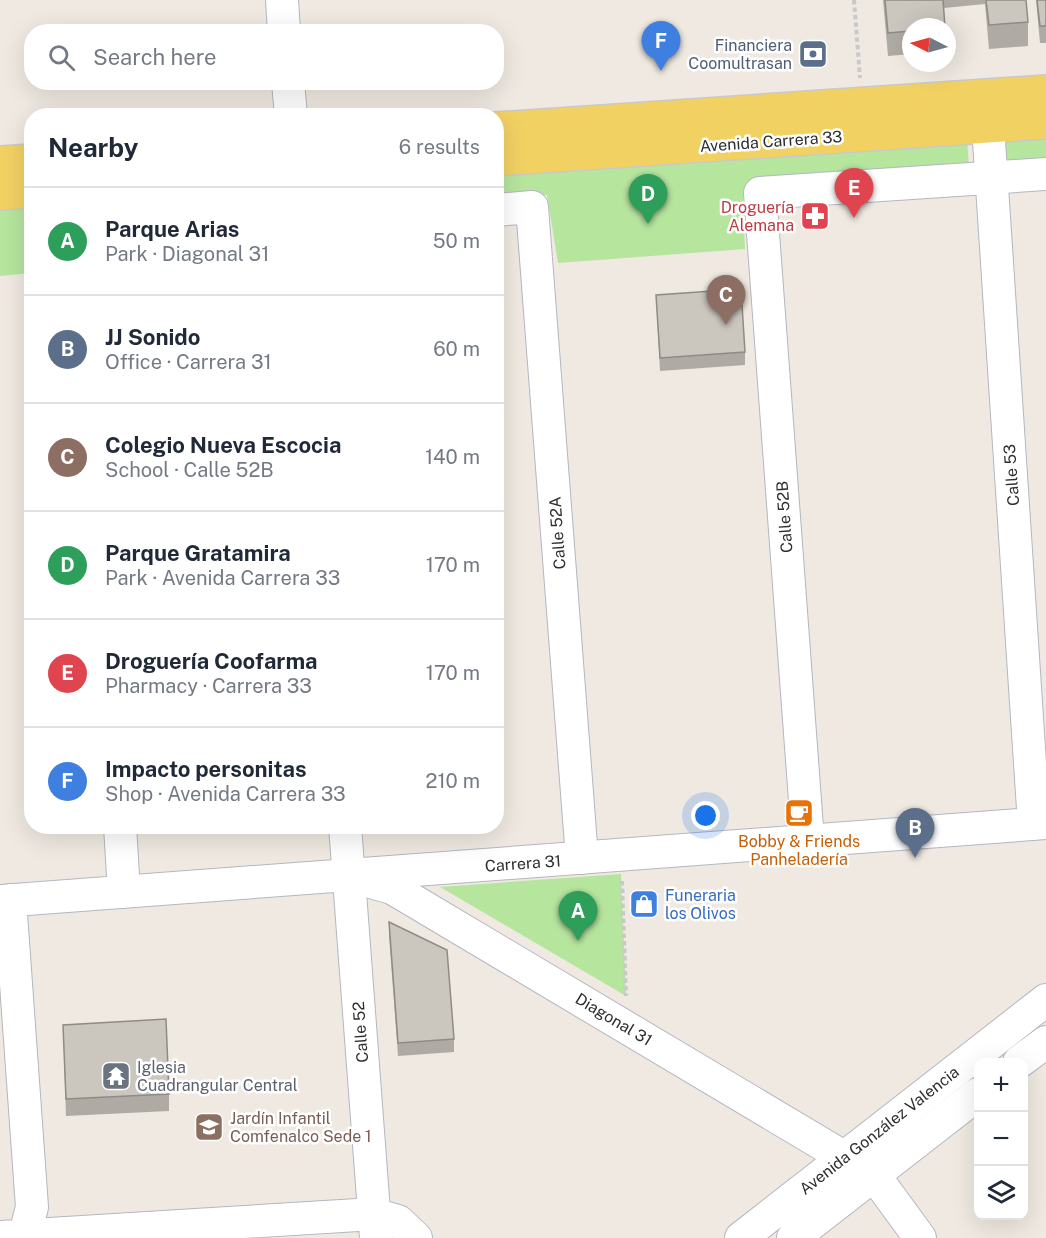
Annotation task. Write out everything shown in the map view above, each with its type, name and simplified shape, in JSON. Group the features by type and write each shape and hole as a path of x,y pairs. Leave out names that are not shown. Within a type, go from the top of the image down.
{"main road":[{"name":"Avenida Carrera 33","path":"504,128 1046,92"},
{"name":"Avenida Carrera 33","path":"504,158 1046,122"},
{"path":"0,163 24,162"},
{"path":"0,193 24,192"}],"street":[{"path":"282,0 284,24"},
{"path":"289,90 290,108"},
{"name":"Calle 53","path":"988,126 1040,824"},
{"path":"991,177 1046,174"},
{"name":"Calle 52B","path":"808,841 760,193 991,177"},
{"name":"Calle 52A","path":"504,209 532,207 582,858"},
{"name":"Carrera 31","path":"5,900 1040,824"},
{"path":"120,834 124,892"},
{"name":"Calle 52","path":"345,834 375,1226"},
{"name":"Diagonal 31","path":"348,876 392,888 874,1175"},
{"path":"5,900 32,1207 29,1237 375,1226 398,1221 416,1238"},
{"name":"Avenida González Valencia","path":"741,1238 1046,1000"},
{"path":"1024,1058 1046,1042"},
{"name":"Avenida González Valencia","path":"793,1238 974,1097"},
{"path":"874,1175 920,1238"}],"path":[{"path":"854,0 860,79"},
{"path":"621,855 627,1027"}],"green space":[{"path":"1046,137 1046,162 1004,164 1002,140"},
{"path":"967,139 969,167 753,184 743,199 745,249 558,263 547,195 504,197 504,172"},
{"path":"24,205 24,274 0,276 0,207"},
{"path":"621,874 626,996 440,887"}],"building":[{"path":"885,0 943,0 944,18 902,18 902,32 888,33"},
{"path":"986,0 1026,0 1028,22 989,25"},
{"path":"1037,0 1046,0 1046,26 1040,26"},
{"path":"741,289 745,352 660,358 656,295"},
{"path":"389,922 447,950 454,1039 398,1043"},
{"name":"Iglesia Cuadrangular Central","path":"166,1019 169,1094 66,1099 63,1025"}],"place":[{"name":"Financiera Coomultrasan","path":"813,54"},
{"name":"Impacto personitas","path":"661,71"},
{"name":"Droguería Alemana","path":"815,216"},
{"name":"Droguería Coofarma","path":"854,218"},
{"name":"Parque Gratamira","path":"648,224"},
{"name":"Colegio Nueva Escocia","path":"726,325"},
{"name":"Bobby & Friends Panheladería","path":"799,813"},
{"name":"JJ Sonido","path":"915,858"},
{"name":"Funeraria los Olivos","path":"644,904"},
{"name":"Parque Arias","path":"578,941"},
{"name":"Iglesia Cuadrangular Central","path":"116,1076"},
{"name":"Jardín Infantil Comfenalco Sede 1","path":"209,1127"}]}
